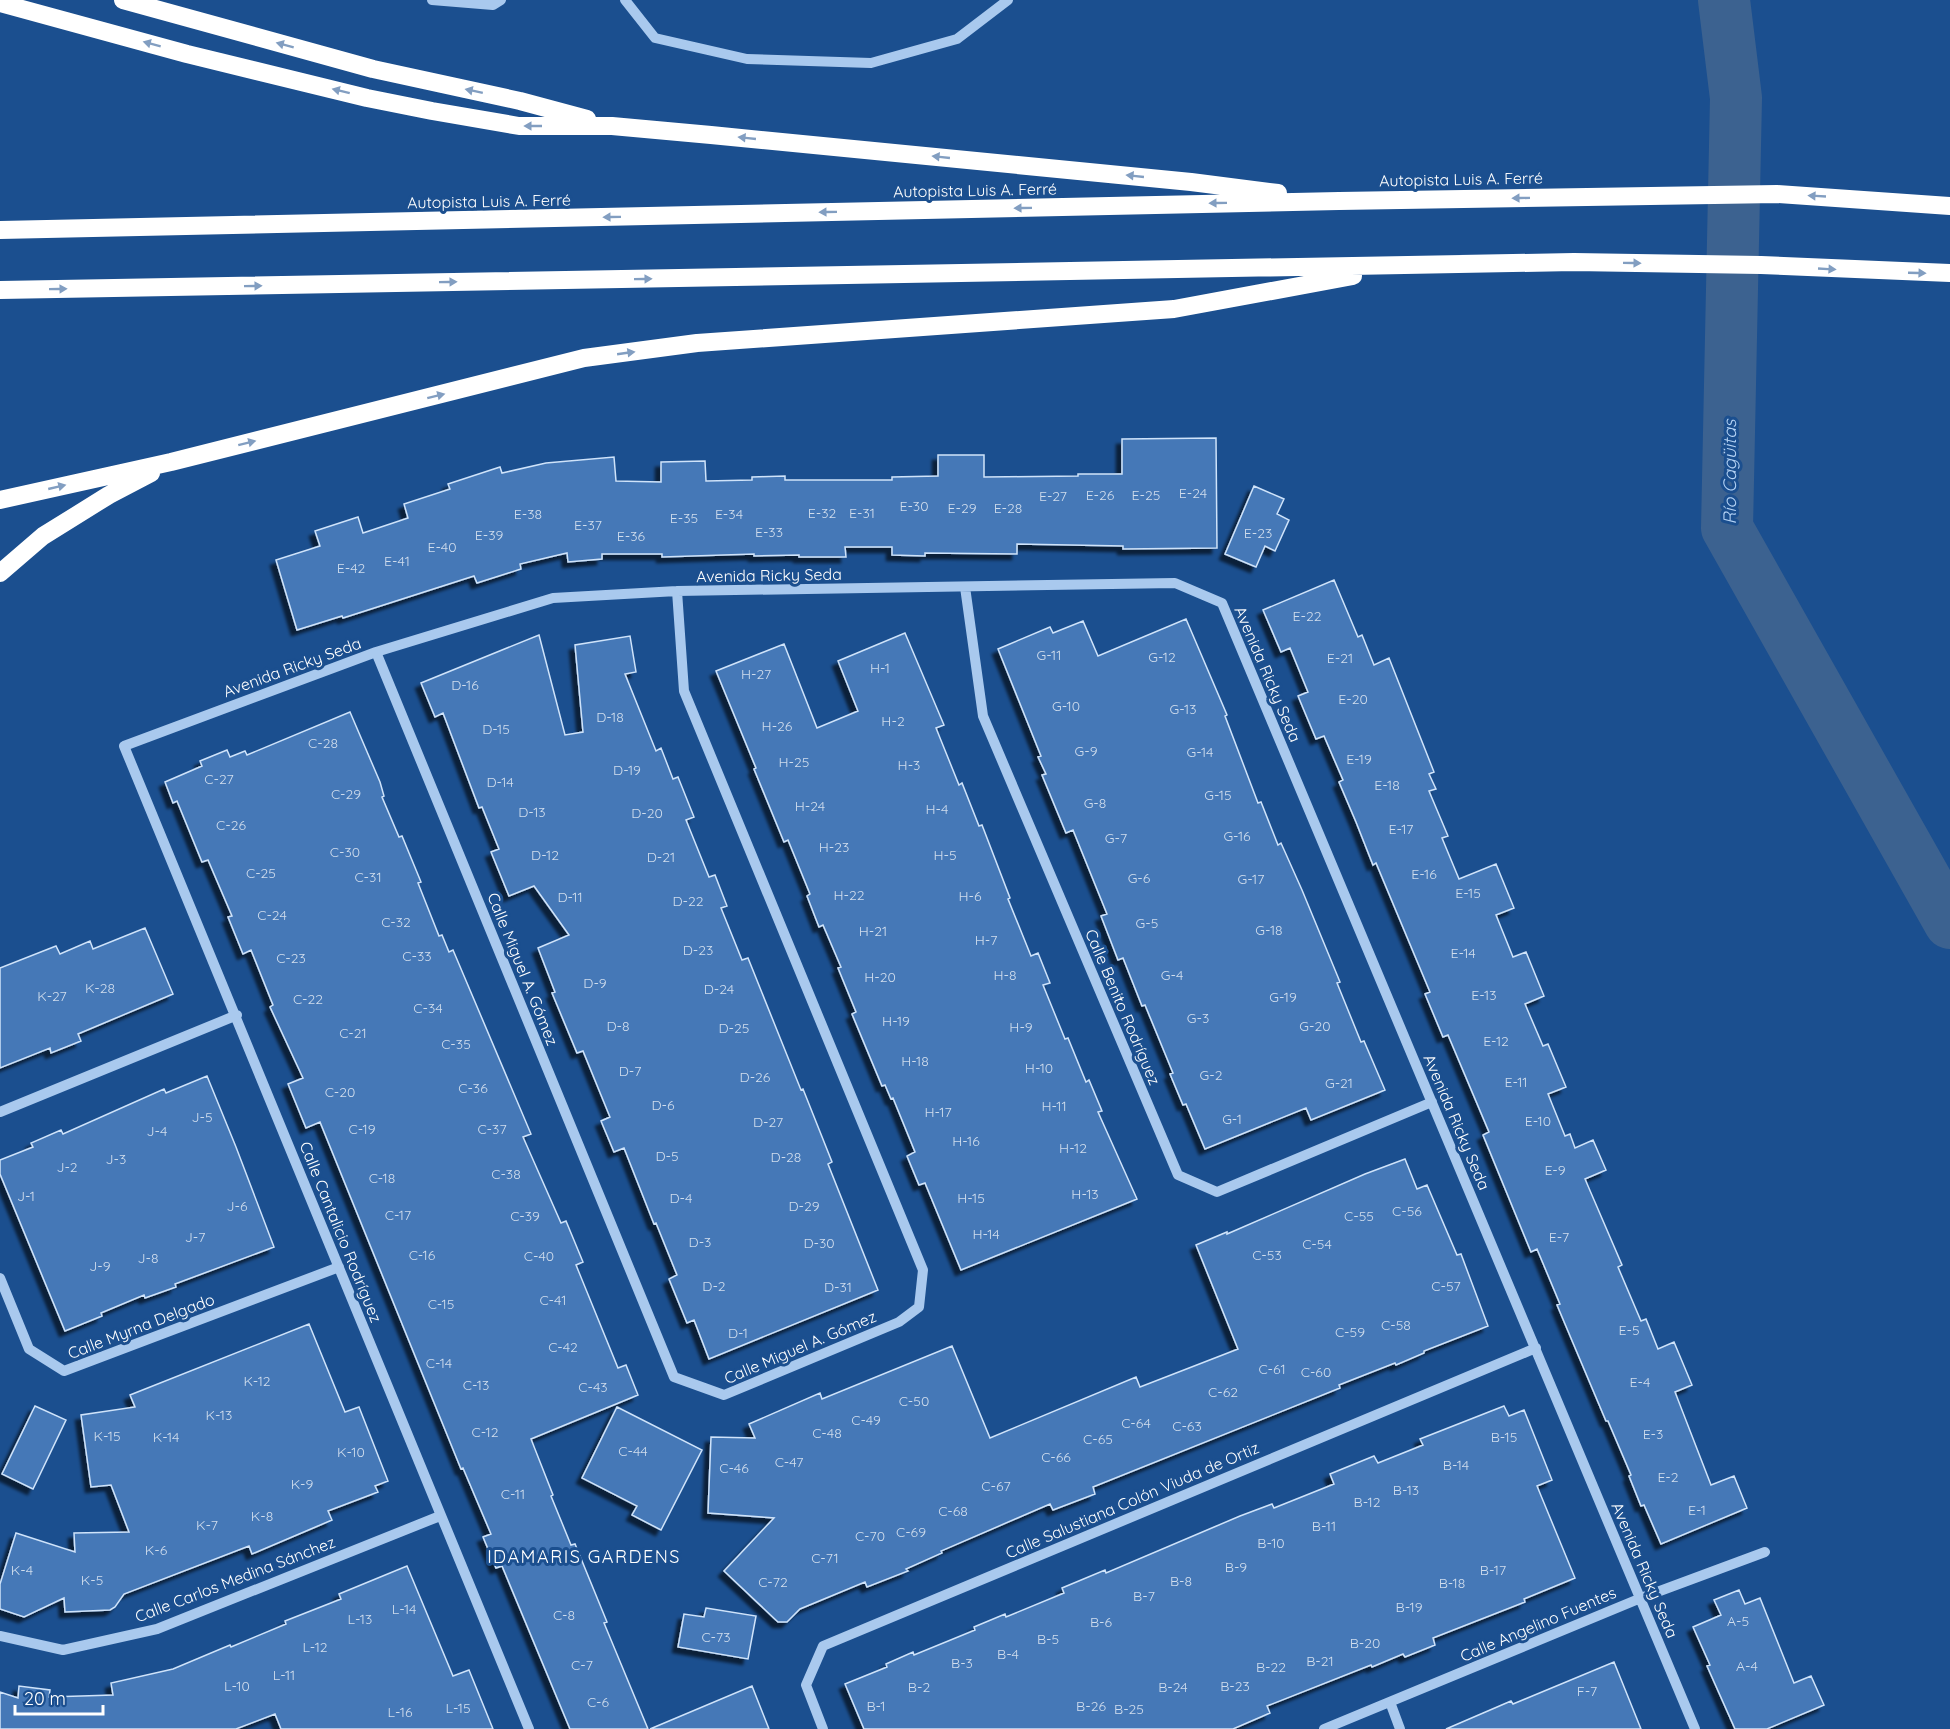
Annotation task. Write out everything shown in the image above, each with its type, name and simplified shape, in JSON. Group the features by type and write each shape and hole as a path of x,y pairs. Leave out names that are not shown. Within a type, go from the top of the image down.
{"highway":[{"path":"123,0 373,69 520,101 612,126"},
{"path":"0,3 367,98 519,126 612,126 1179,180 1339,201"},
{"path":"1900,201 1950,192"},
{"name":"Autopista Luis A. Ferré","path":"0,230 1339,201 1777,194 1950,206"},
{"path":"0,290 1574,262 1761,265 1950,273"},
{"path":"0,500 171,462 584,358 697,343 1174,309 1403,266"},
{"path":"0,573 43,536 108,495 171,462"}],"street":[{"path":"432,0 493,5 501,0"},
{"path":"625,0 655,38 747,59 870,63 957,39 1008,0"},
{"name":"Avenida Ricky Seda","path":"124,746 376,652 553,598 677,591 1175,583 1222,603 1695,1729"},
{"name":"Calle Benito Rodríguez","path":"965,587 983,716 1178,1175 1217,1192 1432,1102"},
{"name":"Calle Miguel A. Gómez","path":"376,652 674,1377 724,1395 899,1322 919,1307 923,1270 684,691 677,591"},
{"name":"Calle Cantalicio Rodríguez","path":"124,746 237,1015 529,1729"},
{"path":"0,1112 237,1015"},
{"name":"Calle Myrna Delgado","path":"0,1278 29,1349 64,1371 339,1267"},
{"name":"Calle Salustiana Colón Viuda de Ortiz","path":"823,1729 806,1685 823,1646 1536,1348"},
{"name":"Calle Carlos Medina Sánchez","path":"0,1636 63,1650 157,1629 440,1516"},
{"name":"Calle Angelino Fuentes","path":"1324,1729 1641,1598 1765,1552"},
{"path":"1390,1702 1400,1729"}],"building":[{"path":"1216,438 1217,548 1123,549 1123,546 1017,544 1017,554 925,553 925,556 892,555 892,547 845,547 846,557 754,556 754,554 662,557 662,554 602,554 602,559 568,562 567,553 520,564 521,569 477,583 474,576 343,618 342,616 297,630 276,560 320,546 315,531 358,517 363,533 408,518 404,504 450,489 448,484 500,467 502,473 546,463 614,457 616,481 661,482 661,462 705,461 706,481 752,480 752,477 785,476 785,480 892,480 892,477 938,476 938,455 984,455 984,477 1078,476 1078,474 1122,474 1122,439"},
{"path":"1254,486 1284,499 1277,514 1289,520 1275,551 1265,546 1256,567 1225,554"},
{"path":"1334,580 1358,637 1362,635 1374,665 1389,658 1434,772 1429,774 1436,789 1429,791 1448,836 1442,838 1459,879 1496,864 1514,908 1496,915 1513,957 1526,952 1544,996 1525,1004 1543,1046 1548,1044 1566,1087 1548,1094 1565,1136 1570,1134 1575,1148 1593,1140 1606,1170 1585,1179 1622,1265 1618,1267 1641,1321 1646,1319 1658,1349 1674,1342 1692,1385 1675,1392 1711,1485 1734,1476 1747,1508 1661,1544 1644,1505 1641,1506 1629,1476 1631,1475 1557,1305 1560,1304 1537,1249 1531,1252 1483,1135 1489,1132 1448,1035 1443,1037 1425,994 1430,992 1376,863 1373,865 1339,782 1343,780 1324,736 1316,739 1298,696 1308,692 1290,648 1281,652 1263,610"},
{"path":"1186,619 1227,715 1225,716 1258,803 1261,802 1278,845 1281,843 1302,890 1340,982 1337,983 1361,1042 1364,1041 1385,1090 1311,1120 1306,1108 1205,1149 1186,1104 1183,1105 1170,1074 1173,1073 1145,1005 1142,1006 1123,958 1118,960 1101,916 1107,914 1073,830 1066,833 1042,775 1046,774 1038,757 1041,756 998,649 1050,627 1053,633 1083,621 1098,656"},
{"path":"905,633 944,725 936,728 959,785 962,783 979,826 982,825 1031,956 1038,953 1050,983 1043,985 1065,1039 1068,1038 1086,1082 1089,1080 1102,1111 1098,1112 1137,1199 961,1270 925,1183 919,1185 907,1156 915,1152 893,1098 891,1099 885,1085 882,1086 852,1014 856,1012 838,968 841,967 823,925 819,927 807,896 810,894 788,840 784,842 716,671 784,644 817,728 858,711 838,661"},
{"path":"539,635 565,735 583,732 575,645 630,636 636,672 625,674 656,751 661,748 673,779 678,777 694,817 686,820 709,877 715,875 727,906 721,908 742,960 748,958 801,1090 803,1089 832,1162 828,1164 878,1290 709,1359 694,1320 687,1323 669,1279 677,1275 656,1223 654,1224 624,1148 614,1152 601,1121 610,1117 583,1051 577,1053 552,993 555,992 538,948 569,935 534,886 509,896 491,852 499,849 482,807 479,808 443,713 435,717 421,683"},
{"path":"350,712 380,782 384,796 382,797 399,837 402,836 421,882 418,883 439,936 442,935 449,952 453,950 531,1134 523,1137 561,1223 566,1221 583,1262 576,1265 618,1368 626,1365 638,1395 531,1439 553,1495 551,1496 571,1545 575,1544 607,1622 604,1623 648,1729 570,1729 502,1566 496,1568 483,1537 491,1534 463,1468 461,1469 320,1122 306,1128 288,1084 303,1078 270,1007 273,1005 251,950 243,954 228,917 232,916 208,860 202,862 177,801 173,803 165,782 202,766 200,761 227,750 230,757 245,751 247,755"},
{"path":"145,928 173,994 78,1034 81,1041 51,1053 50,1048 0,1068 0,968 56,946 60,954 90,941 93,949"},
{"path":"207,1076 274,1247 175,1284 176,1287 145,1298 144,1295 65,1331 0,1174 0,1160 33,1147 31,1143 61,1130 63,1134 164,1089 166,1093"},
{"path":"1405,1159 1417,1189 1427,1185 1457,1255 1461,1254 1488,1326 1093,1487 1095,1494 1053,1510 1050,1504 941,1551 942,1553 906,1569 908,1571 867,1587 865,1582 800,1609 787,1622 778,1622 724,1571 774,1518 708,1513 711,1437 755,1438 749,1424 820,1393 822,1399 952,1346 990,1438 1136,1377 1140,1387 1238,1349 1196,1245"},
{"path":"309,1324 345,1412 359,1407 388,1481 375,1486 378,1492 328,1511 332,1520 252,1554 249,1546 124,1594 110,1610 65,1612 64,1598 24,1617 0,1609 0,1584 16,1533 75,1552 74,1533 129,1532 111,1485 91,1487 81,1415 135,1407 130,1395"},
{"path":"35,1406 66,1420 33,1489 2,1474"},
{"path":"1504,1406 1509,1416 1524,1410 1552,1480 1537,1486 1575,1578 1524,1599 1525,1602 1433,1638 1435,1645 1405,1657 1403,1654 1372,1667 1371,1665 1267,1706 1270,1713 1233,1729 864,1729 845,1684 887,1667 886,1664 913,1652 914,1655 975,1630 974,1627 1005,1614 1006,1617 1064,1593 1062,1588 1105,1570 1106,1573 1240,1516 1272,1504 1274,1508 1334,1484 1330,1474 1374,1456 1378,1463 1423,1445 1420,1439"},
{"path":"617,1407 702,1450 661,1530 632,1515 637,1506 582,1478"},
{"path":"407,1566 453,1676 469,1670 493,1729 281,1729 275,1714 236,1729 0,1729 0,1692 18,1698 19,1686 50,1690 49,1697 113,1695 111,1683 173,1669 230,1645 231,1647 286,1624 285,1621 341,1599 339,1594"},
{"path":"1739,1590 1745,1604 1760,1598 1794,1683 1811,1676 1824,1705 1767,1729 1735,1729 1707,1666 1710,1665 1693,1627 1721,1615 1714,1600"},
{"path":"706,1608 756,1616 748,1659 678,1647 684,1614 704,1617"},
{"path":"1614,1662 1641,1729 1446,1729 1511,1701 1513,1704"},
{"path":"752,1686 769,1729 650,1729"}],"waterway":[{"name":"Río Cagüitas","path":"1724,0 1736,98 1727,528 1950,923"}],"district":[{"name":"IDAMARIS GARDENS","path":"584,1557"}]}
